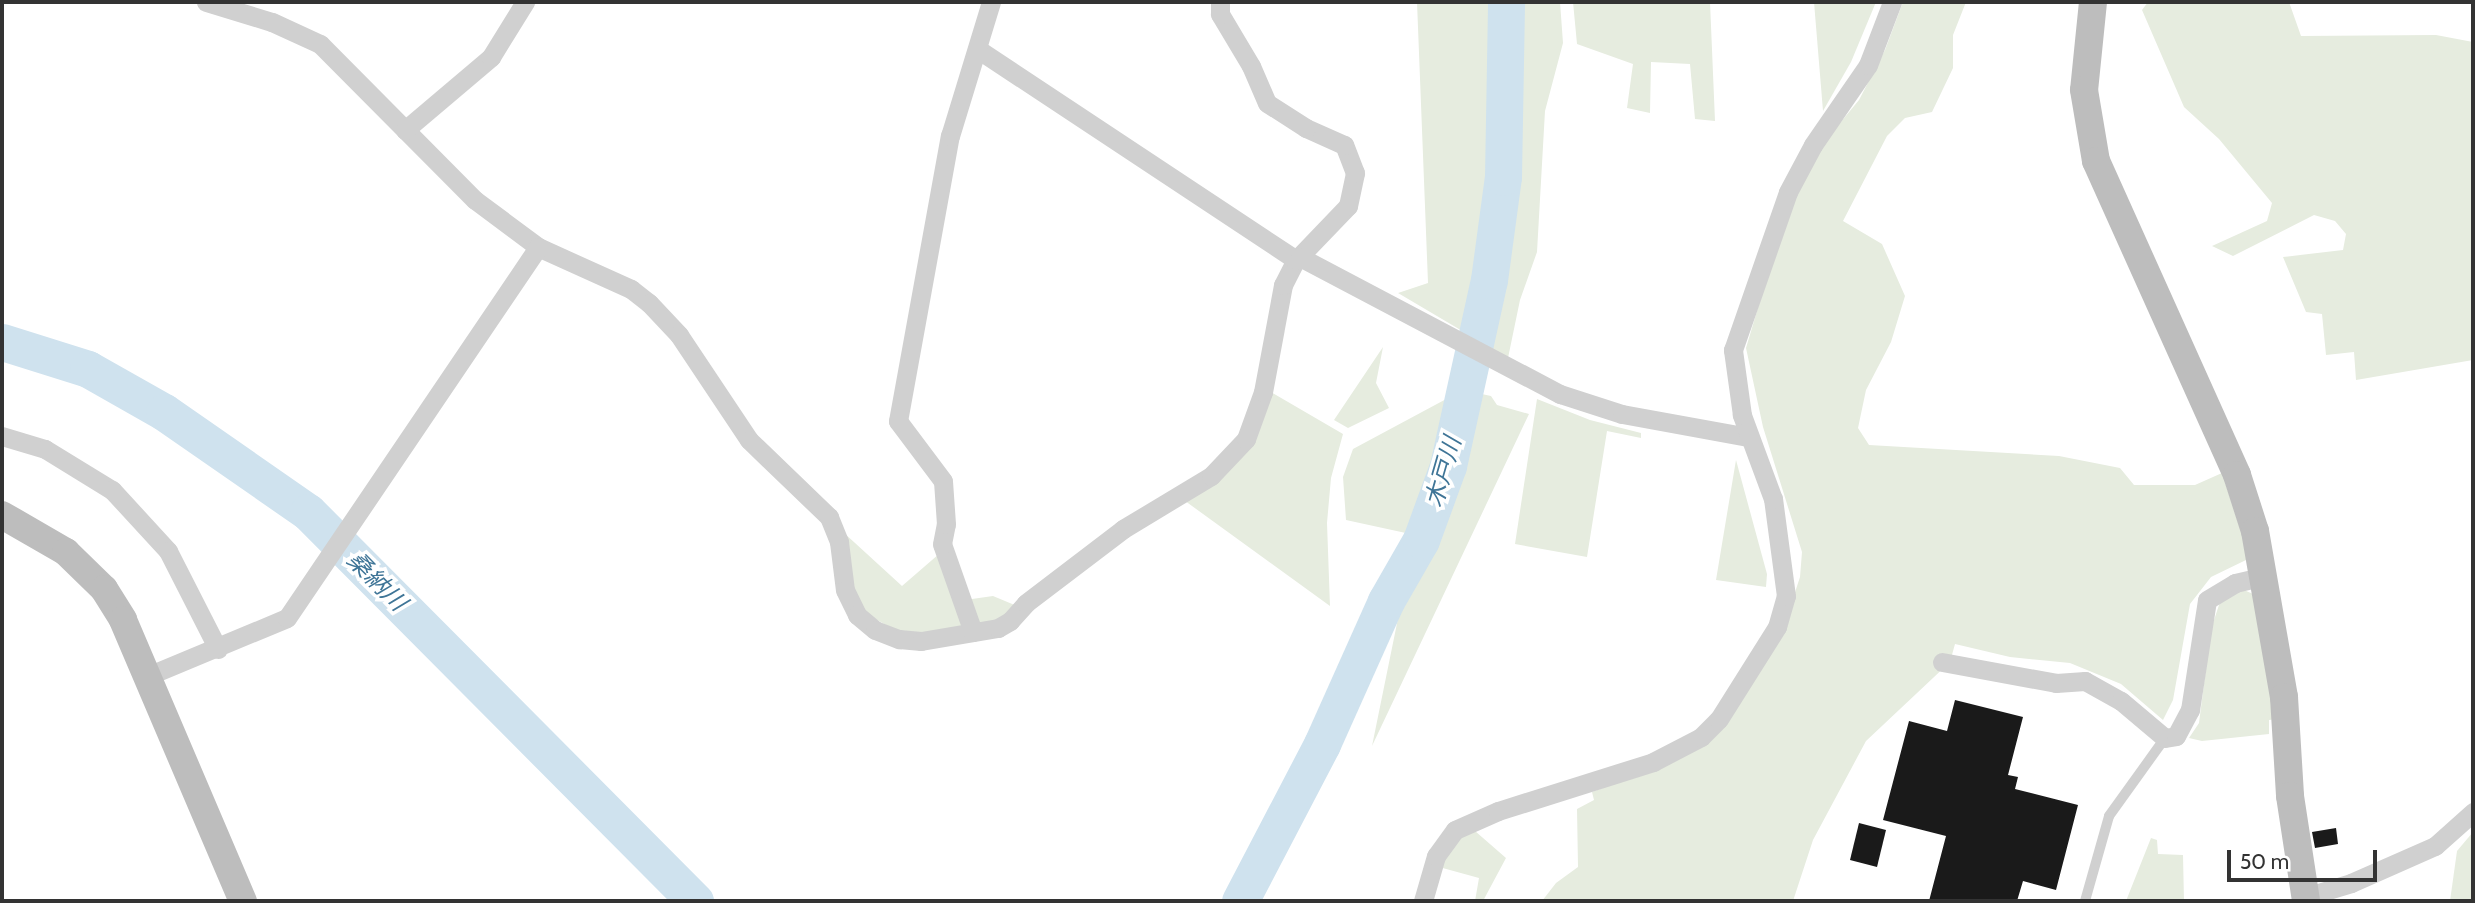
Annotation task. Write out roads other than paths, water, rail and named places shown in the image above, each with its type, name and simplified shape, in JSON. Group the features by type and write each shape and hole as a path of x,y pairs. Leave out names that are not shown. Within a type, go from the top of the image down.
{"street":[{"path":"206,2 272,22 320,44 475,200 538,247 631,289 663,316 749,440 829,517 839,542 845,590 861,620 899,639 935,640 1010,621 1026,603 1123,529 1210,476 1236,454 1246,439 1263,392 1275,309 1298,259 1348,206 1355,188 1354,164 1344,145 1306,128 1267,103 1220,14 1220,2"},
{"path":"405,130 491,57 525,2"},
{"path":"973,632 942,544 946,524 943,481 898,421 947,148 960,96 979,50 991,2"},
{"path":"1423,901 1436,856 1455,830 1497,811 1675,754 1719,719 1777,626 1786,605 1773,499 1749,437 1733,351 1740,324 1788,191 1813,145 1868,65 1892,2"},
{"path":"2093,2 2084,90 2096,161 2236,475 2265,576 2284,697 2290,796 2306,899 2351,883 2435,846 2473,812"},
{"path":"979,50 1298,259 1514,373 1622,414 1749,437"},
{"path":"149,675 218,649 287,618 538,247"},
{"path":"2,436 45,449 112,490 169,551 218,649"},
{"path":"2,515 45,536 104,589 149,675 243,901"},
{"path":"1942,662 2056,683 2085,681 2121,701 2165,738 2176,736 2190,710 2207,600 2235,583 2265,576"}],"lane":[{"path":"2085,901 2109,816 2165,738"}],"waterway":[{"name":"木戸川","path":"1240,901 1322,744 1386,601 1421,540 1448,466 1489,280 1503,177 1506,2"},
{"name":"桑納川","path":"2,342 88,369 164,412 308,512 695,901"}]}
